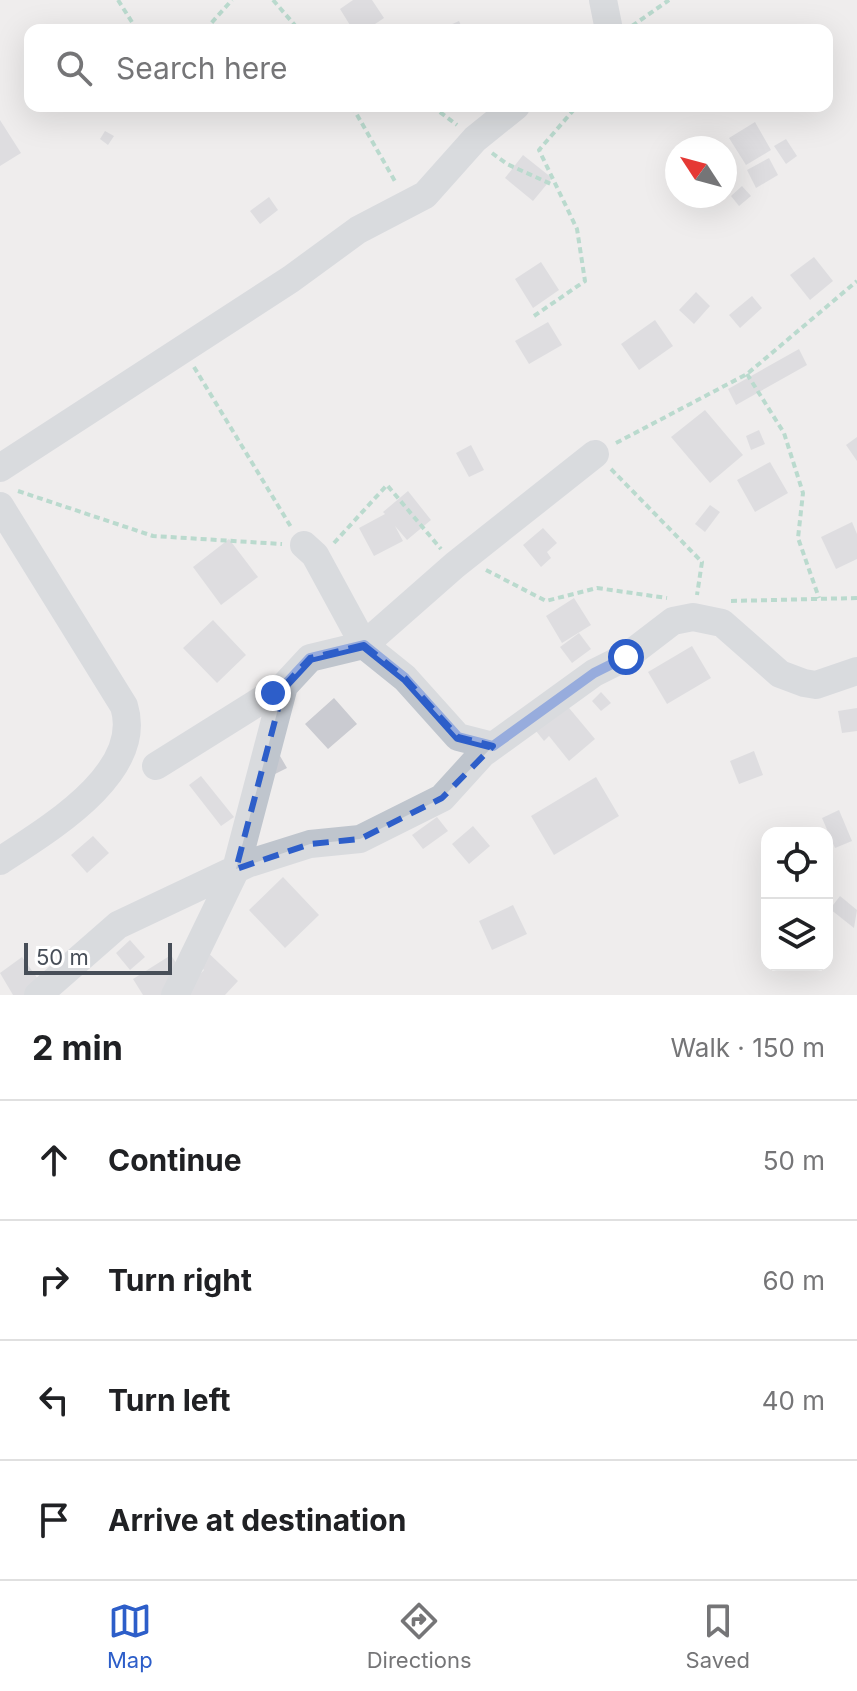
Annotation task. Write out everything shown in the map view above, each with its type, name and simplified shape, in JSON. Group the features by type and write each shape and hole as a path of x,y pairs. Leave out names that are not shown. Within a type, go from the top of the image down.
{"street":[{"path":"603,0 608,24"},
{"path":"0,861 69,816 127,745 130,724 124,706 5,488 358,230 425,195 475,139 509,112"},
{"path":"156,766 284,686 310,658 364,645 455,565 595,454"},
{"path":"309,550 364,645 405,678 458,737 493,746"},
{"path":"38,995 118,925 236,869 310,844 360,839 442,798 493,746 594,673 626,657 694,609 722,623 780,674 816,685 857,671"},
{"path":"175,995 236,869 284,686"}],"path":[{"path":"118,0 133,24"},
{"path":"210,24 232,0"},
{"path":"273,0 294,24"},
{"path":"635,24 669,0"},
{"path":"357,112 400,189"},
{"path":"534,316 585,281 577,229 539,150 572,112"},
{"path":"5,488 153,536 309,550 336,542 387,485 455,565 494,572 546,601 597,588 694,609 702,562 595,454 747,374 857,281"},
{"path":"189,359 265,489 309,550"},
{"path":"747,374 784,433 803,493 798,538 819,598"},
{"path":"727,601 857,598"}],"highlighted area":[{"path":"364,645 405,678 458,737 493,746 442,798 360,839 310,844 236,869 284,686 310,658"}],"building":[{"path":"353,0 372,0 384,18 375,24 349,24 340,9"},
{"path":"0,120 21,153 0,166"},
{"path":"755,122 771,150 746,165 737,151 737,136 732,136"},
{"path":"105,131 114,136 108,145 100,139"},
{"path":"786,139 797,156 786,164 774,146"},
{"path":"523,155 552,178 533,201 505,178"},
{"path":"769,158 778,175 756,188 747,170"},
{"path":"742,186 751,196 739,206 737,204 737,191"},
{"path":"269,197 278,210 260,224 250,211"},
{"path":"814,257 833,281 810,300 790,275"},
{"path":"541,262 559,290 533,308 515,279"},
{"path":"696,292 710,306 694,324 679,310"},
{"path":"752,296 762,308 740,328 729,315"},
{"path":"655,320 673,346 639,370 621,344"},
{"path":"548,322 562,345 529,364 515,341"},
{"path":"799,349 807,365 736,405 728,389"},
{"path":"705,410 743,455 710,483 671,437"},
{"path":"759,430 765,444 751,450 746,436"},
{"path":"857,437 857,461 846,445"},
{"path":"471,445 484,470 469,477 456,453"},
{"path":"770,462 788,493 755,512 737,480"},
{"path":"408,491 431,520 407,540 395,526 403,541 374,556 359,528 385,514 383,512"},
{"path":"710,505 720,512 705,532 695,524"},
{"path":"852,522 857,534 857,559 836,569 821,537"},
{"path":"543,528 557,543 547,552 551,558 541,567 523,545"},
{"path":"229,539 258,577 221,605 193,567"},
{"path":"574,598 591,625 562,643 546,616"},
{"path":"213,620 246,655 217,683 183,648"},
{"path":"579,633 591,649 572,663 560,647"},
{"path":"692,646 711,678 667,704 648,672"},
{"path":"601,692 611,703 601,711 592,701"},
{"path":"559,696 595,739 569,761 549,736 544,741 528,721"},
{"path":"334,698 357,724 328,749 305,724"},
{"path":"857,708 857,731 842,733 838,711"},
{"path":"276,749 287,768 275,774"},
{"path":"754,751 763,775 739,784 730,761"},
{"path":"201,776 234,817 221,826 189,785"},
{"path":"596,777 619,816 554,855 531,816"},
{"path":"839,810 852,841 835,848 833,827 826,827 822,818"},
{"path":"437,817 448,831 423,849 412,835"},
{"path":"473,826 490,846 469,864 452,844"},
{"path":"93,836 109,853 87,873 71,855"},
{"path":"283,877 319,915 285,948 249,910"},
{"path":"840,896 857,910 854,928 833,911 833,905"},
{"path":"513,905 527,934 492,950 479,921"},
{"path":"130,940 145,957 130,970 116,953"},
{"path":"201,946 238,981 225,995 143,995 133,979 171,955 190,985 204,970 191,957"},
{"path":"22,957 41,983 25,995 13,995 0,973"}],"route":[{"path":"273,693 284,686 310,658 364,645 405,678 458,737 493,746 558,702 594,673 626,657"}]}
